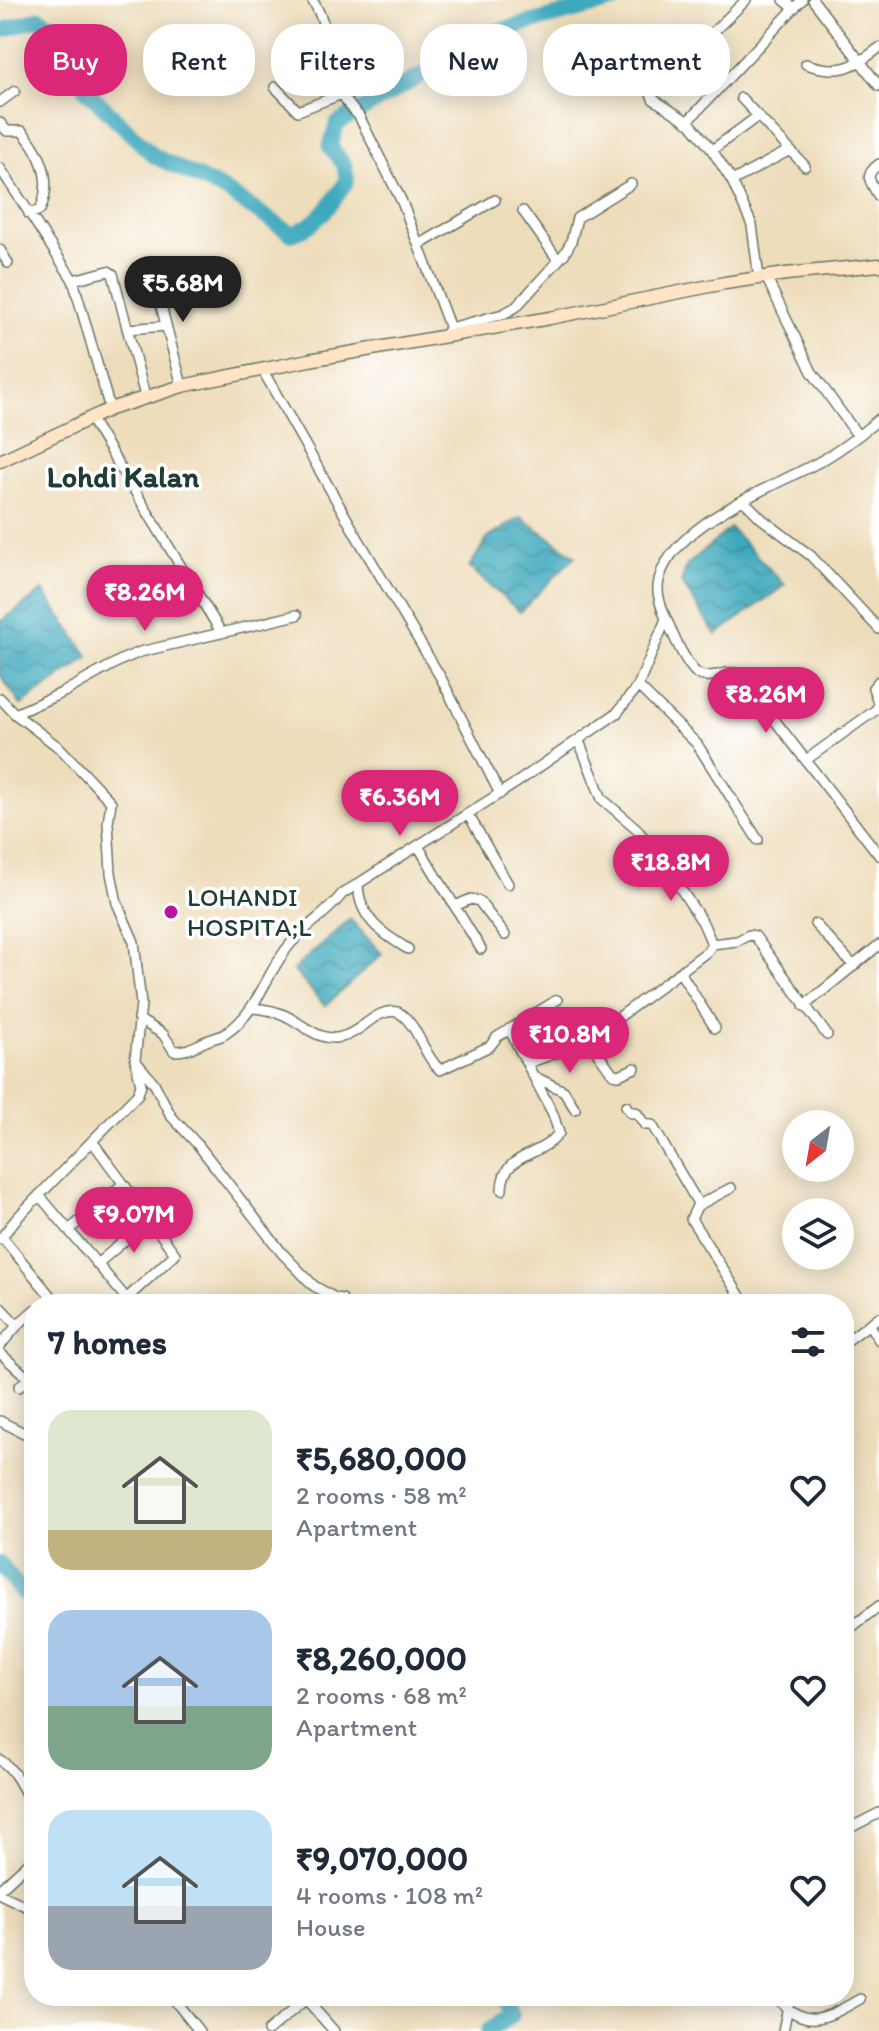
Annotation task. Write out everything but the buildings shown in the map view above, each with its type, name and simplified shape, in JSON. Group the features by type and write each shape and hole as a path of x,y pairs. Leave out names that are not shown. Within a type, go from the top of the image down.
{"street":[{"path":"312,0 324,24"},
{"path":"721,24 746,0"},
{"path":"784,0 794,8"},
{"path":"687,122 802,0"},
{"path":"813,0 879,86"},
{"path":"806,64 841,70 879,48"},
{"path":"0,102 15,91"},
{"path":"284,96 298,111 337,96"},
{"path":"343,96 359,116 402,202 419,245 446,333"},
{"path":"652,96 687,122 712,150 732,181 752,225 762,277 812,372 858,436"},
{"path":"741,98 805,166"},
{"path":"712,150 758,116"},
{"path":"0,123 7,131 22,131 43,160 46,178 42,208 29,214"},
{"path":"732,181 790,150"},
{"path":"879,164 868,173 879,197"},
{"path":"0,168 73,280 110,409"},
{"path":"446,333 511,310 569,247 577,218 631,184"},
{"path":"0,188 11,186"},
{"path":"419,245 495,200"},
{"path":"523,211 558,260"},
{"path":"0,250 8,263"},
{"path":"0,461 110,409 182,386 446,333 762,277 879,265"},
{"path":"152,271 182,386"},
{"path":"73,280 112,272 145,396"},
{"path":"161,304 197,294"},
{"path":"127,329 166,326"},
{"path":"262,369 441,678 500,794"},
{"path":"90,418 221,632"},
{"path":"878,421 818,463 743,500 706,524 686,539 671,557 658,586 666,619 695,672 706,677 725,672 739,674 879,855"},
{"path":"743,500 762,519 811,556 879,629"},
{"path":"15,714 130,656 297,615"},
{"path":"138,1019 163,1034 174,1051 188,1051 222,1036 253,1008 292,942 327,913 342,894 500,794 617,713 638,686 666,619"},
{"path":"806,760 873,714 878,702 873,688 879,681"},
{"path":"638,686 697,744 758,840"},
{"path":"0,698 15,714 61,749 111,802 108,823 111,873 117,903 134,942 141,1004 135,1060 141,1084 138,1094 1,1238 49,1294"},
{"path":"579,741 602,799 630,823 671,874 703,923 712,944"},
{"path":"468,814 508,884"},
{"path":"418,846 481,949"},
{"path":"358,884 358,901 367,917 408,949"},
{"path":"455,906 471,899 479,901 505,935"},
{"path":"815,924 854,966"},
{"path":"528,1063 587,1041 680,972 712,944 737,941 749,935 755,936 827,1035"},
{"path":"804,1006 879,945"},
{"path":"680,972 715,1028"},
{"path":"253,1008 272,1010 318,1034 339,1038 384,1012 398,1012 414,1029 430,1059 440,1070 490,1046 497,1037 557,1000"},
{"path":"502,1190 502,1177 509,1166 547,1144 559,1133 553,1114 509,1029"},
{"path":"587,1041 594,1044 613,1074 619,1075 635,1068"},
{"path":"135,1060 154,1083 171,1116 199,1146 282,1253 314,1286 331,1294"},
{"path":"535,1077 564,1091 575,1109"},
{"path":"626,1106 631,1113 639,1114 645,1125 652,1125 699,1205"},
{"path":"92,1141 175,1254 136,1294"},
{"path":"69,1230 123,1184"},
{"path":"731,1188 699,1205 691,1219 739,1294"},
{"path":"39,1195 121,1294"},
{"path":"97,1264 149,1220"},
{"path":"0,1307 17,1325"},
{"path":"854,1335 879,1317"},
{"path":"0,1346 24,1319"},
{"path":"869,1324 879,1340"},
{"path":"0,1353 24,1374"},
{"path":"19,1387 24,1382"},
{"path":"0,1421 24,1433"},
{"path":"854,1625 879,1606"},
{"path":"0,1760 8,1765 24,1790"},
{"path":"854,1826 879,1813"},
{"path":"24,1868 0,1892 24,1905"},
{"path":"854,2002 860,1999"},
{"path":"179,2006 199,2031"},
{"path":"268,2031 296,2006"},
{"path":"312,2006 334,2031"},
{"path":"786,2007 812,2021 847,2006"},
{"path":"783,2031 786,2007"}],"water":[{"path":"521,517 575,556 520,612 469,567 488,538"},
{"path":"730,528 785,585 716,635 681,582 687,565"},
{"path":"43,591 89,657 21,705 0,675 0,622"},
{"path":"350,919 382,954 325,1006 293,970"}],"waterway":[{"path":"0,31 40,18 73,38 85,89 154,156 226,191 292,234 317,219 347,180 344,164 330,147 337,124 498,31 617,0"},
{"path":"0,1564 24,1594"},
{"path":"488,2031 512,2015 508,2006"}],"place":[{"name":"LOHANDI HOSPITA;L","path":"171,912"}],"district":[{"name":"Lohdi Kalan","path":"123,476"}]}
